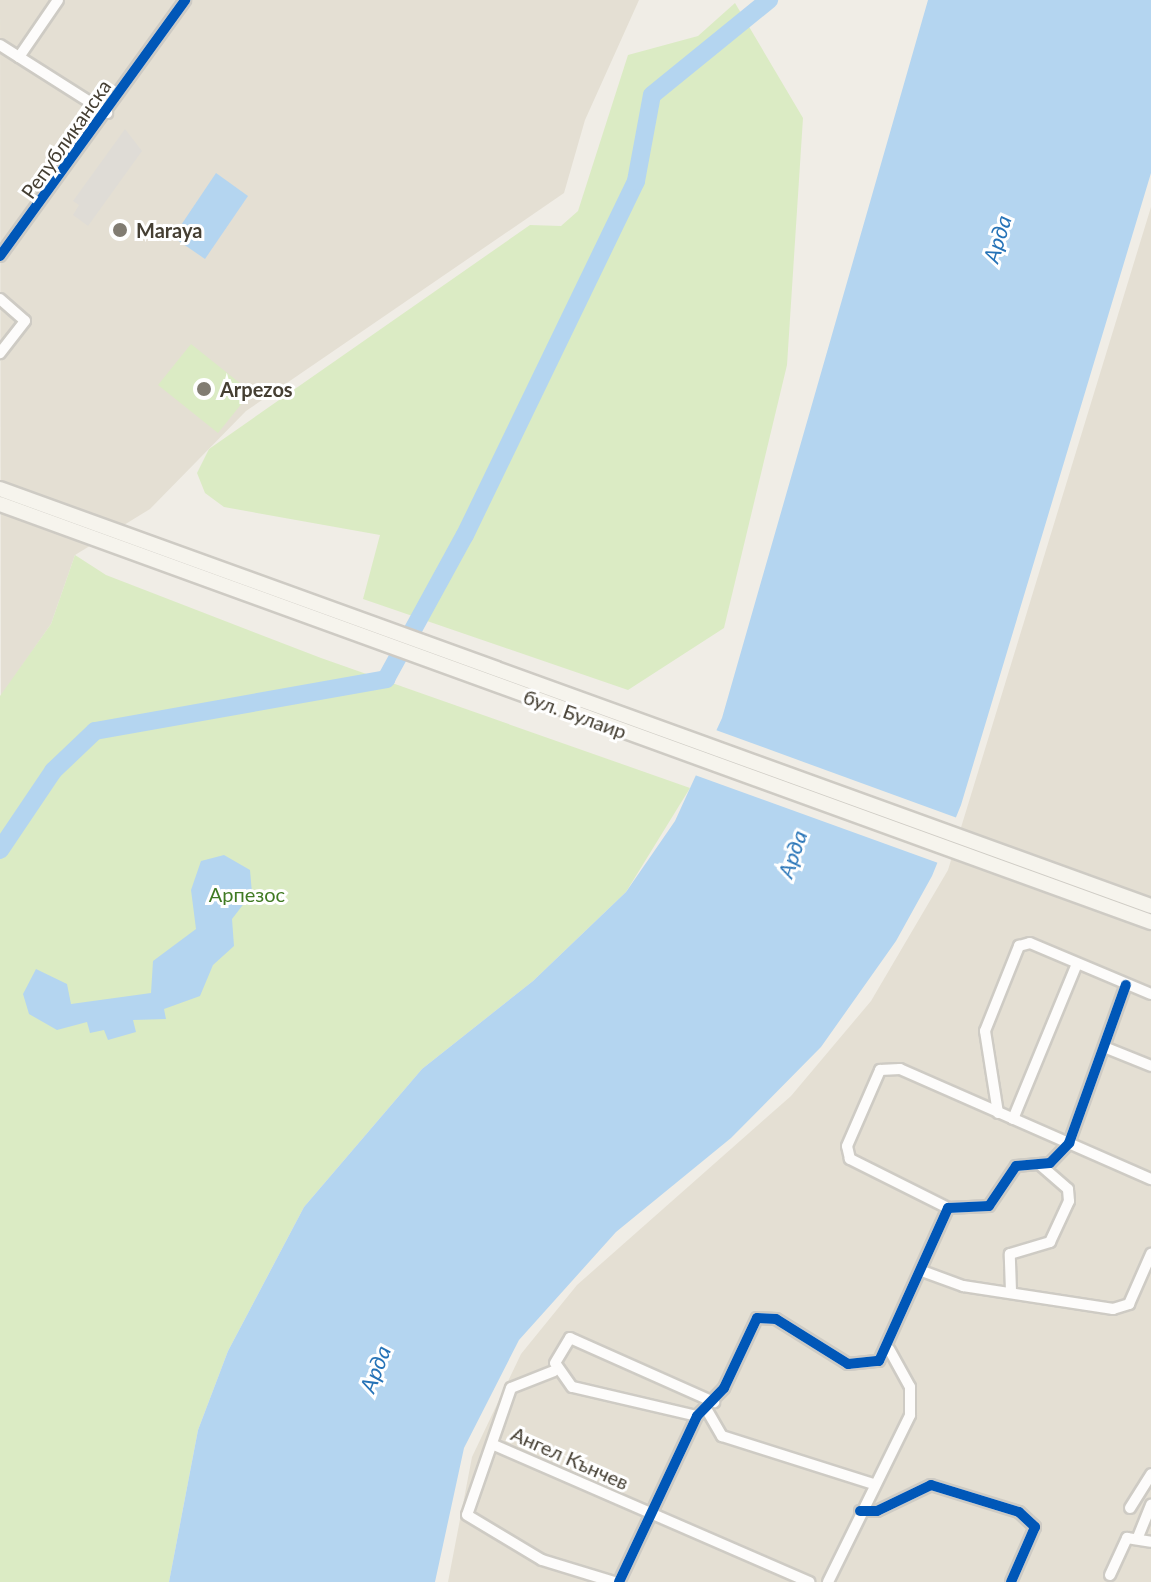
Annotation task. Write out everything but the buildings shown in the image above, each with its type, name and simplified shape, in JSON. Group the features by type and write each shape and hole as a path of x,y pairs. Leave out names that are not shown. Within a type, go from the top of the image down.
{"main road":[{"name":"бул. Булаир","path":"0,489 1151,906"},
{"name":"бул. Булаир","path":"0,504 1151,922"}],"street":[{"path":"19,57 58,0"},
{"name":"Републиканска","path":"0,256 107,113 185,0"},
{"path":"0,45 107,113"},
{"path":"0,299 25,321 0,353"},
{"path":"998,1113 985,1031 1012,957 1030,943 1151,994"},
{"path":"1013,1119 1077,964"},
{"path":"1126,985 1069,1143 1040,1165 1016,1166 989,1206 948,1208 850,1159 847,1146 870,1083 880,1070 900,1069 998,1113 1069,1143 1151,1179"},
{"path":"1104,1047 1151,1066"},
{"path":"1011,1291 1010,1254 1050,1242 1069,1201 1068,1189 1040,1165"},
{"path":"873,1484 722,1436 706,1410 570,1338 554,1371 511,1388 494,1445 467,1515 542,1560 617,1582 706,1410 757,1318 776,1319 848,1364 863,1368 889,1349 948,1208"},
{"path":"922,1271 963,1286 1113,1309 1129,1304 1151,1254"},
{"path":"828,1582 913,1402 889,1349"},
{"path":"554,1371 572,1387 706,1410"},
{"name":"Ангел Кънчев","path":"494,1445 809,1582"},
{"path":"1130,1508 1151,1474"},
{"path":"860,1511 877,1511 931,1485 1030,1519 1035,1527 1011,1582"},
{"path":"1138,1537 1151,1504"},
{"path":"1110,1575 1123,1542 1138,1537 1151,1542"}],"shaded area":[{"path":"0,0 639,0 585,120 564,193 246,411 150,509 75,555 51,624 1,696"},
{"path":"125,129 142,151 88,226 73,215 79,205 73,201"},
{"path":"1151,207 1151,1582 448,1582 472,1457 521,1354 577,1285 791,1096 871,1001 948,870"}],"green space":[{"path":"735,3 803,118 787,365 724,628 628,690 363,599 380,535 224,507 205,493 197,473 209,449 530,225 561,226 578,211 628,55 698,36"},
{"name":"Arpezos","path":"191,344 251,392 218,433 158,385"},
{"name":"Арпезос","path":"75,555 106,575 321,658 690,788 626,892 533,981 422,1069 304,1207 228,1351 198,1430 169,1582 0,1582 0,696 51,624"}],"water":[{"name":"Арда","path":"928,0 1151,0 1151,173 961,805 932,876 896,941 821,1047 731,1138 616,1232 519,1340 464,1448 435,1582 169,1582 198,1430 228,1351 304,1207 422,1069 533,981 626,892 675,821 722,718"},
{"path":"216,173 248,196 205,259 173,237"},
{"path":"224,855 250,870 252,893 232,919 234,946 213,965 200,996 164,1009 166,1019 133,1020 136,1032 108,1040 104,1030 90,1033 87,1022 57,1030 29,1014 23,994 36,969 67,984 71,1004 151,993 153,961 196,929 191,890 201,861"}],"pier":[{"path":"713,729 960,819 941,864 692,774"}],"waterway":[{"path":"0,850 53,771 95,731 386,679 465,535 636,181 652,95 769,0"}],"cycle path":[{"path":"0,256 185,0"},
{"path":"619,1582 697,1416 724,1388 757,1318 776,1319 848,1364 879,1361 948,1208 989,1206 1016,1166 1050,1163 1069,1143 1126,985"},
{"path":"860,1511 877,1511 931,1485 1019,1512 1035,1527 1011,1582"}],"place":[{"name":"Maraya","path":"120,230"},
{"name":"Arpezos","path":"204,389"}]}
